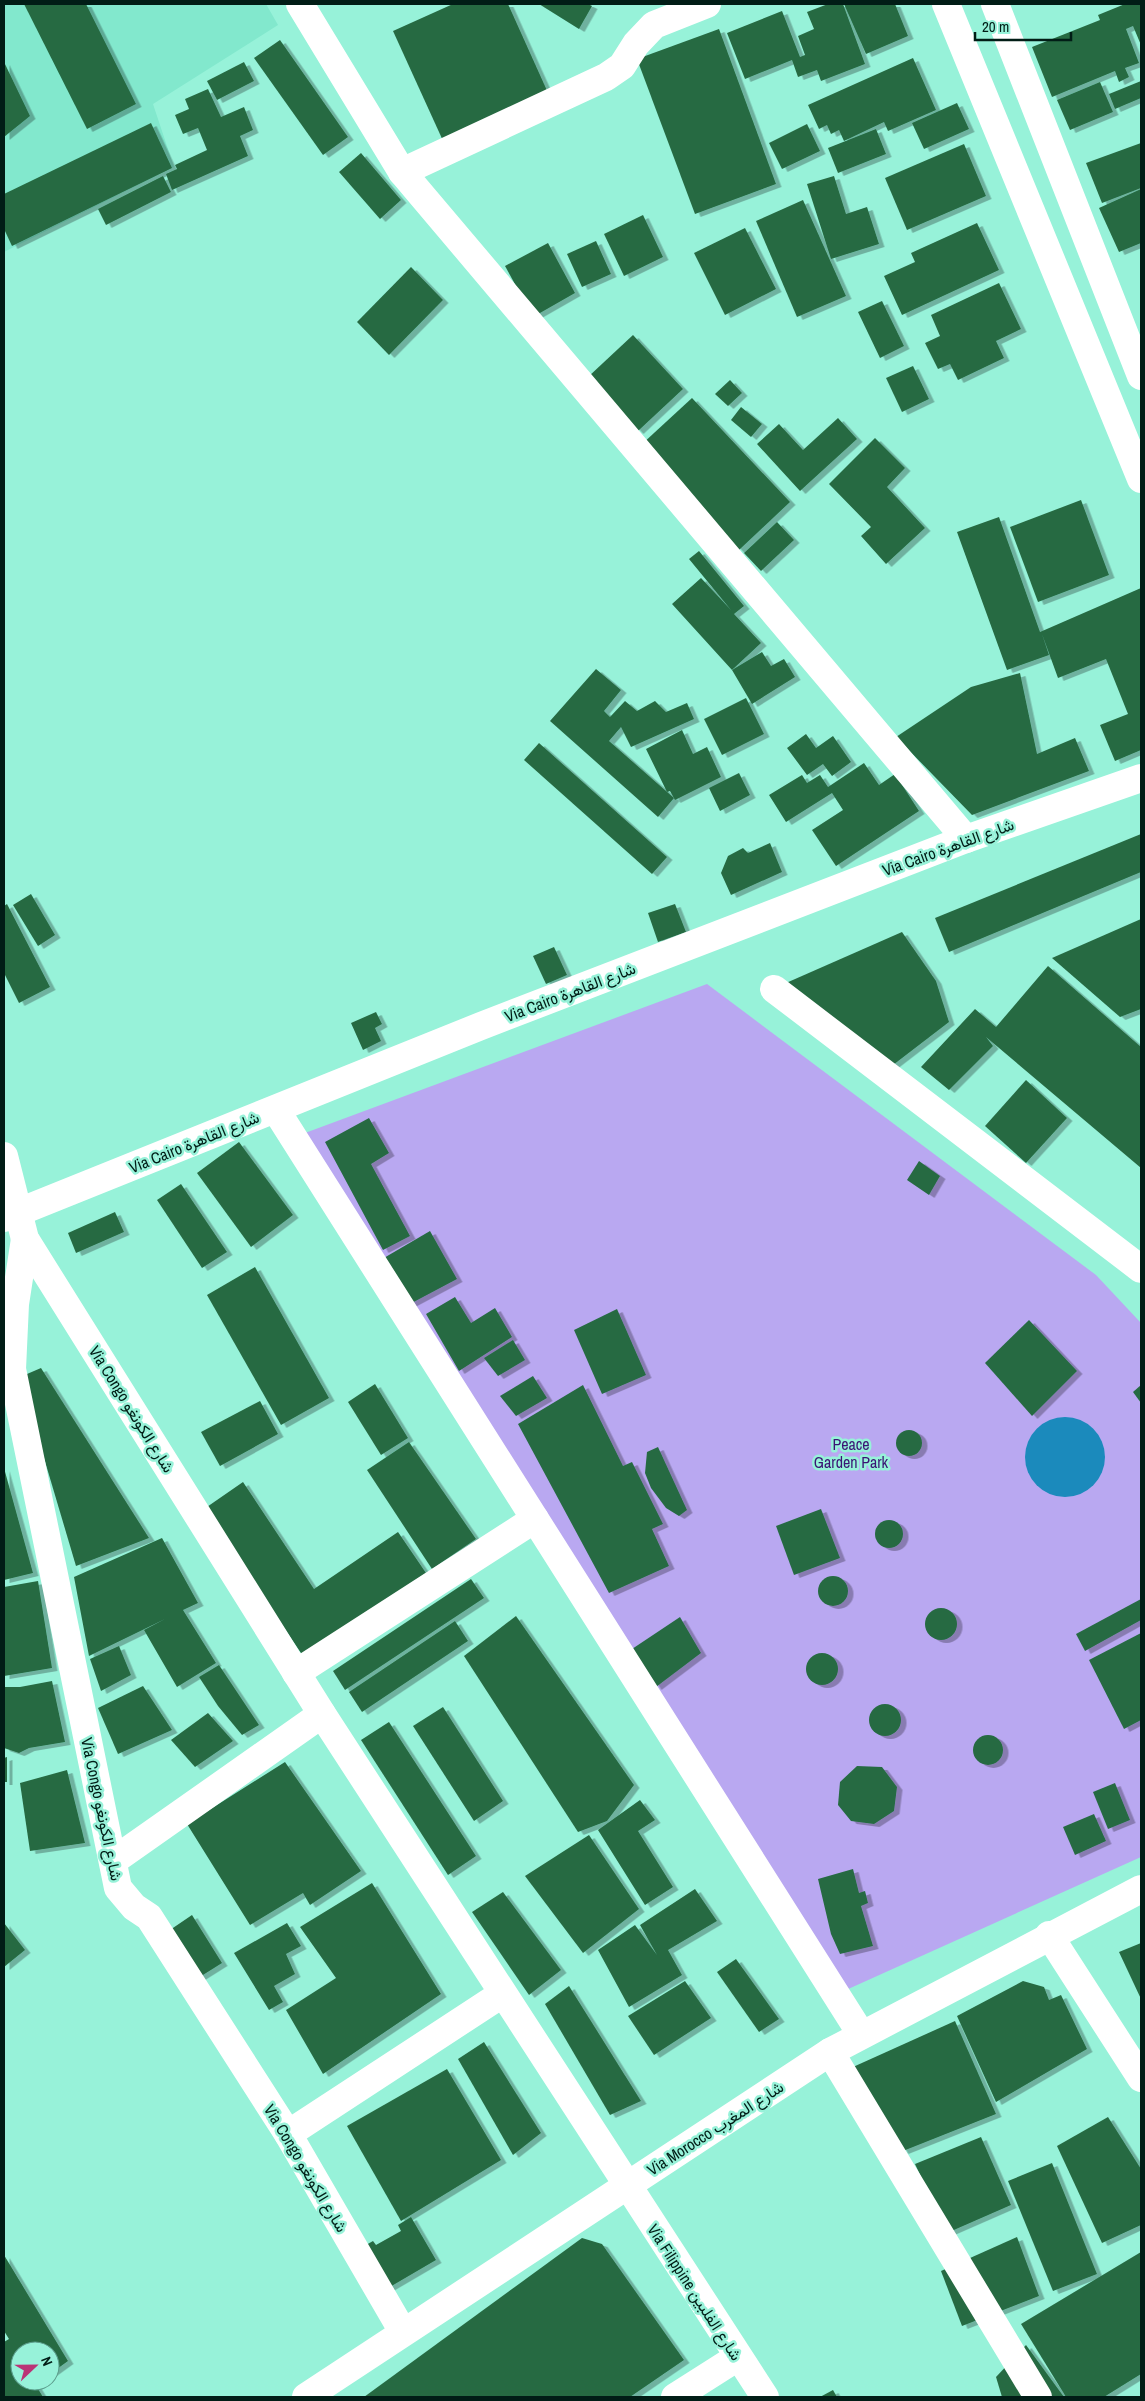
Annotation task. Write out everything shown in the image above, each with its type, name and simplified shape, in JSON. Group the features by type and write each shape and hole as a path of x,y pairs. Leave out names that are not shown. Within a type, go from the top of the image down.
{"main road":[{"path":"300,4 402,172 966,840"},
{"path":"402,172 606,77 622,66 636,44 654,25 707,4"},
{"path":"946,4 1141,479"},
{"path":"995,4 1141,376"},
{"name":"Via Cairo شارع القاهرة","path":"12,1215 481,1026 966,840 1141,778"},
{"path":"774,989 1141,1269"},
{"path":"276,1110 861,2034"},
{"name":"Via Congo شارع الكونغو","path":"4,1156 12,1215 25,1239 322,1714 626,2186"},
{"name":"Via Congo شارع الكونغو","path":"25,1239 15,1304 12,1368 118,1888 134,1907 148,1917 288,2134 403,2332"},
{"path":"296,1673 535,1519"},
{"path":"113,1860 322,1714"},
{"name":"Via Morocco شارع المغرب","path":"306,2397 830,2052 1141,1888"},
{"path":"1049,1935 1141,2078"},
{"path":"288,2134 502,1994"},
{"path":"830,2052 1038,2397"},
{"name":"Via Filippine شارع الفلبين","path":"626,2186 765,2397"},
{"path":"675,2397 738,2356"}],"shaded area":[{"path":"4,4 266,4 278,25 153,104 174,167 4,252"}],"green space":[{"name":"Peace Garden Park","path":"707,984 1096,1275 1141,1323 1141,1857 846,1990 305,1133"}],"water":[{"path":"1065,1417 1080,1420 1093,1429 1102,1442 1105,1457 1102,1472 1093,1485 1080,1494 1065,1497 1050,1494 1037,1485 1028,1472 1025,1457 1028,1442 1037,1429 1050,1420"}],"building":[{"path":"24,4 86,4 136,104 87,129"},
{"path":"453,4 508,4 549,95 444,143 393,31"},
{"path":"539,4 588,4 592,6 579,29"},
{"path":"828,4 843,4 865,64 821,81 817,70 798,77 792,60 745,79 727,33 782,11 800,57 805,55 798,36 814,29 807,12"},
{"path":"844,4 895,4 908,36 866,54"},
{"path":"1125,4 1141,4 1141,45 1133,26 1126,29 1139,63 1125,68 1129,77 1119,82 1115,71 1052,97 1032,47 1100,20 1098,15"},
{"path":"719,29 776,184 695,214 637,59"},
{"path":"280,40 348,137 323,155 254,58"},
{"path":"913,58 936,110 888,131 884,122 844,141 839,130 831,134 827,125 819,129 808,105"},
{"path":"4,62 30,116 4,137"},
{"path":"244,62 254,81 217,100 207,81"},
{"path":"1141,81 1141,98 1115,109 1109,94"},
{"path":"1100,82 1113,112 1070,130 1057,100"},
{"path":"208,89 221,117 244,107 253,130 240,136 248,156 172,190 166,174 177,169 175,165 207,150 198,128 183,134 175,115 189,109 185,99"},
{"path":"957,103 969,129 924,149 912,123"},
{"path":"151,123 172,168 12,246 4,229 4,194"},
{"path":"807,124 820,151 782,169 769,143"},
{"path":"876,129 886,154 838,173 828,148"},
{"path":"1141,143 1141,188 1102,203 1086,163"},
{"path":"964,144 986,196 907,230 885,178"},
{"path":"361,153 401,200 380,219 339,172"},
{"path":"163,176 171,192 106,225 98,209"},
{"path":"834,176 846,214 867,207 879,244 831,259 807,184"},
{"path":"1141,189 1141,243 1119,252 1099,208"},
{"path":"803,200 846,296 797,317 756,221"},
{"path":"643,215 663,257 624,276 604,234"},
{"path":"977,223 999,270 902,315 884,276 915,262 911,253"},
{"path":"745,228 776,289 725,315 694,253"},
{"path":"596,241 611,274 582,287 567,254"},
{"path":"548,243 575,293 533,317 505,266"},
{"path":"411,267 443,300 389,355 357,322"},
{"path":"999,283 1021,329 996,341 1004,358 958,380 950,364 938,369 925,343 940,336 931,315"},
{"path":"882,301 904,346 880,358 858,312"},
{"path":"633,335 683,389 638,431 588,377"},
{"path":"913,366 929,399 902,412 886,378"},
{"path":"730,380 742,393 728,406 715,394"},
{"path":"692,398 790,502 739,550 641,445"},
{"path":"741,407 762,424 751,437 731,420"},
{"path":"838,418 857,439 800,491 757,444 779,424 803,450"},
{"path":"875,438 905,468 887,487 925,528 886,564 861,536 871,527 829,484"},
{"path":"1081,500 1109,575 1038,602 1010,527"},
{"path":"999,517 1040,632 1141,588 1141,750 1115,761 1100,725 1128,714 1106,659 1058,678 1042,634 1049,655 1007,670 957,532"},
{"path":"777,522 794,540 761,571 744,553"},
{"path":"699,551 744,606 734,614 761,643 732,670 672,604 701,578 731,610 689,559"},
{"path":"762,652 771,666 784,659 795,677 752,704 732,670"},
{"path":"596,669 621,690 604,711 610,717 625,701 637,711 655,701 666,712 687,703 694,719 631,747 621,727 609,741 674,798 658,817 550,721"},
{"path":"1020,673 1037,754 1075,738 1089,771 972,815 896,737 971,687"},
{"path":"746,698 764,734 722,755 704,719"},
{"path":"682,730 693,754 707,747 721,777 675,800 670,791 667,792 646,749"},
{"path":"806,734 816,748 833,736 851,762 832,776 823,764 807,775 787,748"},
{"path":"539,743 667,857 652,874 524,760"},
{"path":"864,763 879,785 895,774 919,811 836,866 812,830 843,810 832,793 786,822 769,795 802,775 807,783 820,775 828,787"},
{"path":"739,773 750,795 720,811 709,788"},
{"path":"1141,834 1141,872 949,952 935,918"},
{"path":"770,843 782,872 731,895 721,873 728,856 743,848 748,853"},
{"path":"31,894 55,935 38,946 13,905"},
{"path":"7,904 50,987 19,1003 4,973 4,906"},
{"path":"675,904 686,932 658,942 648,913"},
{"path":"1141,919 1141,1009 1120,1017 1052,958"},
{"path":"902,932 936,981 949,1022 893,1065 786,983"},
{"path":"554,947 567,975 546,984 533,956"},
{"path":"1048,966 1141,1047 1141,1168 986,1037 993,1046 949,1090 921,1067 975,1009 996,1027"},
{"path":"376,1012 382,1024 375,1028 381,1041 363,1050 351,1023"},
{"path":"1026,1080 1067,1118 1026,1163 985,1126"},
{"path":"369,1118 389,1153 371,1164 410,1236 383,1250 325,1142"},
{"path":"239,1142 293,1215 251,1247 197,1173"},
{"path":"919,1161 940,1176 929,1195 907,1180"},
{"path":"181,1184 227,1252 202,1268 157,1200"},
{"path":"115,1212 124,1232 76,1253 68,1233"},
{"path":"430,1231 457,1279 408,1305 377,1262"},
{"path":"255,1267 329,1398 281,1425 207,1295"},
{"path":"455,1297 471,1323 495,1308 512,1337 459,1371 426,1314"},
{"path":"617,1309 646,1375 602,1394 574,1330"},
{"path":"1029,1320 1077,1371 1032,1416 985,1363"},
{"path":"513,1340 525,1360 498,1376 484,1358"},
{"path":"41,1368 149,1538 76,1566 20,1377"},
{"path":"533,1376 547,1398 516,1416 500,1396"},
{"path":"375,1384 408,1438 381,1455 348,1402"},
{"path":"583,1385 623,1466 632,1462 663,1524 652,1529 669,1566 609,1593 518,1424"},
{"path":"1141,1385 1141,1403 1133,1392"},
{"path":"260,1401 278,1434 220,1466 201,1432"},
{"path":"909,1430 919,1433 922,1443 919,1453 909,1456 899,1453 896,1443 899,1433"},
{"path":"409,1442 476,1539 432,1569 367,1470"},
{"path":"658,1447 687,1510 679,1516 666,1508 651,1488 645,1473 647,1452"},
{"path":"4,1468 33,1573 4,1580"},
{"path":"243,1482 314,1589 398,1532 426,1573 303,1656 204,1509"},
{"path":"821,1509 840,1558 794,1575 776,1526"},
{"path":"889,1520 899,1524 903,1534 899,1544 889,1548 879,1544 875,1534 879,1524"},
{"path":"162,1538 198,1603 183,1610 216,1663 177,1687 144,1630 165,1619 89,1656 74,1577"},
{"path":"833,1576 839,1577 847,1585 847,1597 839,1605 833,1606 827,1605 819,1597 818,1591 819,1585 827,1577"},
{"path":"471,1579 484,1598 345,1690 333,1671"},
{"path":"38,1581 52,1668 4,1676 4,1587"},
{"path":"1141,1599 1141,1620 1085,1651 1076,1634"},
{"path":"941,1608 953,1612 957,1624 953,1636 941,1640 929,1636 925,1624 929,1612"},
{"path":"516,1616 634,1785 607,1821 578,1832 464,1656"},
{"path":"680,1617 701,1653 656,1687 632,1649"},
{"path":"455,1621 468,1641 362,1712 349,1692"},
{"path":"1141,1633 1141,1720 1124,1729 1089,1660"},
{"path":"119,1646 131,1675 101,1691 90,1659"},
{"path":"822,1653 834,1657 838,1669 834,1681 822,1685 810,1681 806,1669 810,1657"},
{"path":"219,1665 259,1725 242,1735 218,1706 199,1677"},
{"path":"52,1681 65,1742 29,1748 19,1753 4,1748 4,1687 20,1687"},
{"path":"143,1686 172,1730 118,1754 98,1708"},
{"path":"885,1704 897,1708 901,1720 897,1732 885,1736 873,1732 869,1720 873,1708"},
{"path":"443,1707 503,1801 474,1821 413,1726"},
{"path":"208,1713 233,1741 195,1767 171,1740"},
{"path":"389,1722 476,1856 448,1875 361,1740"},
{"path":"988,1735 999,1739 1003,1750 999,1761 988,1765 977,1761 973,1750 977,1739"},
{"path":"7,1757 7,1782 4,1782 4,1758"},
{"path":"285,1762 361,1871 310,1905 303,1893 250,1925 187,1824"},
{"path":"857,1766 882,1767 897,1787 894,1811 874,1824 851,1821 838,1805 840,1782"},
{"path":"67,1770 85,1843 30,1851 20,1783"},
{"path":"1115,1783 1130,1820 1108,1829 1093,1792"},
{"path":"640,1800 655,1820 638,1831 673,1887 645,1905 598,1830"},
{"path":"1094,1814 1106,1841 1075,1855 1063,1827"},
{"path":"589,1835 639,1909 583,1953 525,1876"},
{"path":"853,1869 859,1893 865,1891 868,1903 861,1906 873,1946 840,1954 831,1934 818,1879"},
{"path":"372,1883 441,1994 323,2074 286,2010 336,1978 300,1927"},
{"path":"695,1889 717,1921 668,1950 682,1975 629,2007 598,1950 635,1925 657,1955 640,1925"},
{"path":"503,1892 561,1970 529,1995 472,1912"},
{"path":"192,1915 222,1963 195,1980 167,1932"},
{"path":"4,1923 25,1950 4,1967"},
{"path":"287,1923 301,1946 286,1954 295,1974 274,1986 283,2002 269,2010 234,1953"},
{"path":"1141,1943 1141,1999 1119,1952"},
{"path":"736,1959 779,2019 759,2032 717,1972"},
{"path":"685,1981 711,2018 654,2055 628,2016"},
{"path":"1023,1981 1044,1987 1049,2000 1061,1995 1087,2049 996,2102 957,2016"},
{"path":"569,1986 641,2101 610,2115 545,2004"},
{"path":"955,2021 996,2114 903,2151 853,2067"},
{"path":"484,2042 541,2133 513,2155 458,2059"},
{"path":"447,2069 501,2160 401,2221 347,2126"},
{"path":"1108,2117 1141,2169 1141,2225 1102,2243 1057,2146"},
{"path":"981,2137 1011,2205 947,2233 915,2164"},
{"path":"1052,2163 1097,2274 1053,2291 1008,2181"},
{"path":"411,2217 436,2260 383,2291 359,2249 373,2241 376,2245 401,2231 398,2225"},
{"path":"1017,2237 1039,2296 962,2326 941,2271"},
{"path":"582,2238 602,2244 684,2360 630,2397 364,2397"},
{"path":"1141,2252 1141,2374 1104,2397 1066,2397 1021,2324"},
{"path":"4,2255 56,2341 10,2341 10,2391 39,2391 43,2397 4,2397 4,2342 9,2339 4,2331"},
{"path":"1026,2345 1064,2397 1002,2397 996,2377"},
{"path":"60,2348 68,2361 60,2367"},
{"path":"833,2390 837,2397 820,2397"}]}
